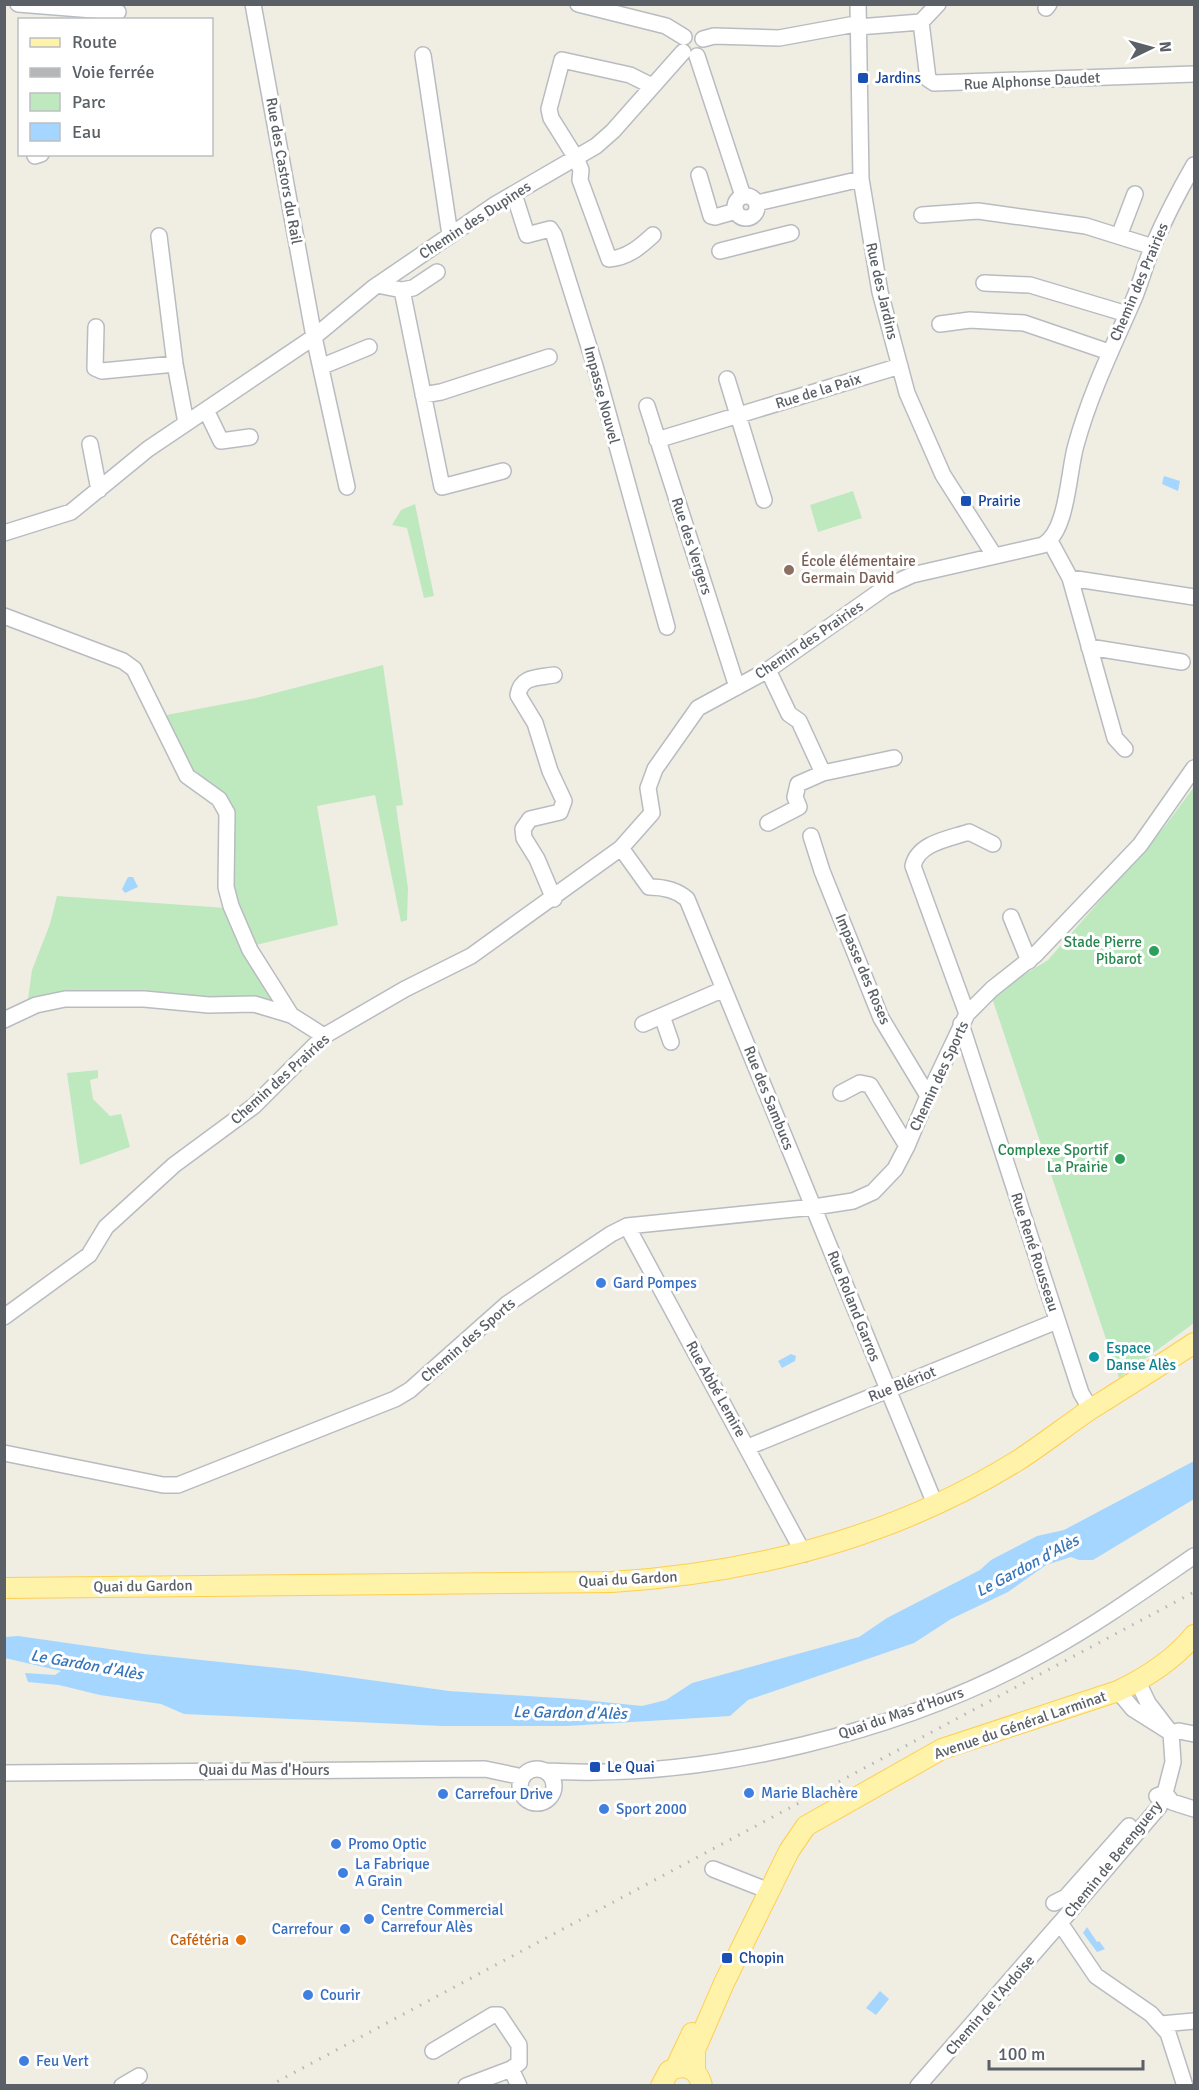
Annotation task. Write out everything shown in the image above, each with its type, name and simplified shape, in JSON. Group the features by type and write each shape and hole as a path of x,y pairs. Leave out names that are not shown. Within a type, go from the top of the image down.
{"main road":[{"name":"Quai du Gardon","path":"4,1588 612,1582 679,1577 741,1568 804,1554 901,1520 935,1504 1016,1461 1194,1343"},
{"name":"Avenue du Général Larminat","path":"699,2079 695,2050 724,1983 769,1891 796,1838 806,1826 942,1749 1118,1691 1138,1682 1158,1670 1194,1635"},
{"name":"Avenue du Général Larminat","path":"663,2079 698,2019 724,1983"},
{"path":"663,2079 685,2067 699,2079"}],"street":[{"path":"18,4 61,10 118,12"},
{"name":"Rue des Castors du Rail","path":"253,4 314,337"},
{"path":"578,4 666,26 692,43 743,196"},
{"name":"Rue des Jardins","path":"858,4 861,179 880,292 907,393 943,475 994,555"},
{"path":"692,43 714,36 779,38 850,25 858,27 921,22 938,4"},
{"name":"Rue Alphonse Daudet","path":"921,22 928,79 934,83 1194,74"},
{"name":"Chemin des Dupines","path":"4,533 71,512 148,449 314,337 377,285 514,194 596,146 613,132 692,43"},
{"path":"423,55 450,236"},
{"path":"652,86 630,75 562,60 549,109 551,118 581,170 580,180 609,259 620,258 641,246 652,235"},
{"name":"Chemin des Prairies","path":"4,1317 89,1255 106,1227 174,1165 254,1106 324,1036 405,989 471,956 621,848 652,813 648,788 655,769 698,708 768,670 886,587 912,575 1043,545 1050,541 1063,516 1069,469 1083,417 1153,247 1194,165"},
{"path":"699,175 711,216 742,215 758,209 757,203 751,196 743,196 737,200 742,215 756,242"},
{"path":"757,203 861,179"},
{"name":"Impasse Nouvel","path":"514,194 527,235 545,229 550,229 554,235 595,366 667,627"},
{"path":"1119,236 1135,194"},
{"path":"922,215 978,211 1086,226 1153,247"},
{"path":"720,251 791,232"},
{"path":"159,236 175,364 186,423"},
{"name":"Chemin des Dupines","path":"402,290 413,288 437,272"},
{"path":"984,283 1030,285 1127,314"},
{"path":"377,285 402,290 442,488 503,471"},
{"path":"940,324 970,320 1024,323 1109,352"},
{"path":"96,327 95,368 102,371 175,364"},
{"path":"314,337 346,487"},
{"path":"322,366 369,346"},
{"path":"423,395 441,392 549,357"},
{"name":"Rue de la Paix","path":"657,440 900,366"},
{"path":"727,379 764,500"},
{"name":"Rue des Vergers","path":"646,406 737,687"},
{"path":"206,410 221,441 250,437"},
{"path":"90,444 99,490"},
{"path":"1050,541 1070,578 1115,738 1125,749"},
{"path":"1070,578 1194,597"},
{"path":"4,616 123,661 134,669 187,776 219,799 227,813 226,887 231,906 250,950 291,1015"},
{"path":"1089,647 1182,662"},
{"path":"768,670 789,714 799,721 823,773"},
{"path":"554,675 524,681 519,687 518,695 535,723 550,771 564,801 560,812 530,819 522,829 524,838 537,859 554,898"},
{"path":"768,823 799,807 795,797 798,784 823,773 894,758"},
{"name":"Chemin des Sports","path":"4,1453 163,1485 178,1485 395,1399 410,1390 507,1304 611,1234 627,1226 814,1207 853,1201 873,1192 895,1169 964,1019 992,989 1029,961 1140,845 1194,768"},
{"name":"Rue René Rousseau","path":"993,844 969,832 921,850 915,856 913,866 964,1019 1057,1321 1081,1394 1091,1410"},
{"name":"Impasse des Roses","path":"811,836 822,871 881,1018 928,1096"},
{"name":"Rue des Sambucs","path":"621,848 649,887 681,894 687,899 814,1207"},
{"path":"1011,917 1029,961"},
{"path":"643,1024 724,990"},
{"path":"4,1020 36,1005 64,999 144,999 209,1005 254,1004 291,1015 324,1036"},
{"path":"662,1016 671,1042"},
{"name":"Chemin des Sports","path":"841,1093 860,1083 870,1085 907,1146"},
{"name":"Rue Roland Garros","path":"814,1207 935,1504"},
{"name":"Rue Abbé Lemire","path":"627,1226 804,1554"},
{"name":"Rue Blériot","path":"748,1447 1057,1321"},
{"name":"Quai du Mas d'Hours","path":"546,1771 574,1773 727,1760 822,1740 888,1720 967,1690 1046,1652 1194,1556"},
{"path":"1138,1682 1148,1703 1172,1733"},
{"path":"1118,1691 1133,1709 1172,1733 1179,1731 1194,1734"},
{"name":"Chemin de Berenguery","path":"1172,1733 1173,1762 1159,1807 1060,1923 1096,1977 1151,2014 1168,2033 1185,2085"},
{"name":"Quai du Mas d'Hours","path":"4,1773 485,1769 523,1777"},
{"path":"554,1789 553,1779 546,1771 536,1769 523,1777 522,1793 529,1801 545,1802 554,1789 574,1773"},
{"path":"1165,1793 1172,1802 1194,1809"},
{"name":"Chemin de Berenguery","path":"1054,1903 1066,1898 1155,1796 1165,1793"},
{"path":"713,1869 769,1891"},
{"name":"Chemin de l'Ardoise","path":"918,2085 1060,1923"},
{"path":"433,2051 493,2014 499,2015 519,2045 519,2063 511,2069 466,2085"},
{"path":"1161,2024 1194,2021"},
{"path":"511,2069 519,2085"},
{"path":"122,2085 139,2076"}],"green space":[{"path":"853,491 862,518 818,532 810,505"},
{"path":"415,504 434,596 424,598 407,528 392,525 401,510"},
{"path":"383,665 403,805 396,806 408,888 407,920 401,922 375,795 317,806 338,925 256,945 234,904 231,817 185,765 161,716 256,698"},
{"name":"Complexe Sportif La Prairie","path":"1194,787 1194,1323 1119,1378 991,995 1048,960 1165,826"},
{"path":"57,896 226,908 282,1007 27,1006 32,970 50,924"},
{"path":"98,1070 98,1078 90,1080 93,1099 110,1116 121,1114 130,1147 80,1165 67,1073"}],"water":[{"path":"1164,476 1180,481 1178,491 1162,484"},
{"path":"128,877 133,877 138,887 125,893 122,889"},
{"path":"791,1354 796,1356 795,1361 782,1368 778,1361"},
{"name":"Le Gardon d'Alès","path":"1194,1461 1194,1499 1093,1560 1079,1560 1071,1557 1046,1565 1008,1592 951,1619 914,1643 748,1700 730,1716 567,1726 443,1726 184,1714 161,1704 100,1695 59,1685 28,1682 25,1673 55,1675 61,1671 5,1658 5,1637 18,1636 144,1654 298,1670 449,1691 642,1706 666,1700 692,1683 859,1637 887,1618 980,1570 991,1560 1037,1536 1064,1530"},
{"path":"1087,1927 1105,1949 1097,1952 1083,1933"},
{"path":"880,1991 889,1999 876,2015 866,2008"}],"railway":[{"path":"269,2086 1194,1592"}],"place":[{"name":"Jardins","path":"863,78"},
{"name":"Prairie","path":"966,501"},
{"name":"École élémentaire Germain David","path":"789,570"},
{"name":"Stade Pierre Pibarot","path":"1154,951"},
{"name":"Complexe Sportif La Prairie","path":"1120,1159"},
{"name":"Gard Pompes","path":"601,1283"},
{"name":"Espace Danse Alès","path":"1094,1357"},
{"name":"Le Quai","path":"595,1767"},
{"name":"Marie Blachère","path":"749,1793"},
{"name":"Carrefour Drive","path":"443,1794"},
{"name":"Sport 2000","path":"604,1809"},
{"name":"Promo Optic","path":"336,1844"},
{"name":"La Fabrique A Grain","path":"343,1873"},
{"name":"Centre Commercial Carrefour Alès","path":"369,1919"},
{"name":"Carrefour","path":"345,1929"},
{"name":"Cafétéria","path":"241,1940"},
{"name":"Chopin","path":"727,1958"},
{"name":"Courir","path":"308,1995"},
{"name":"Feu Vert","path":"24,2061"}]}
